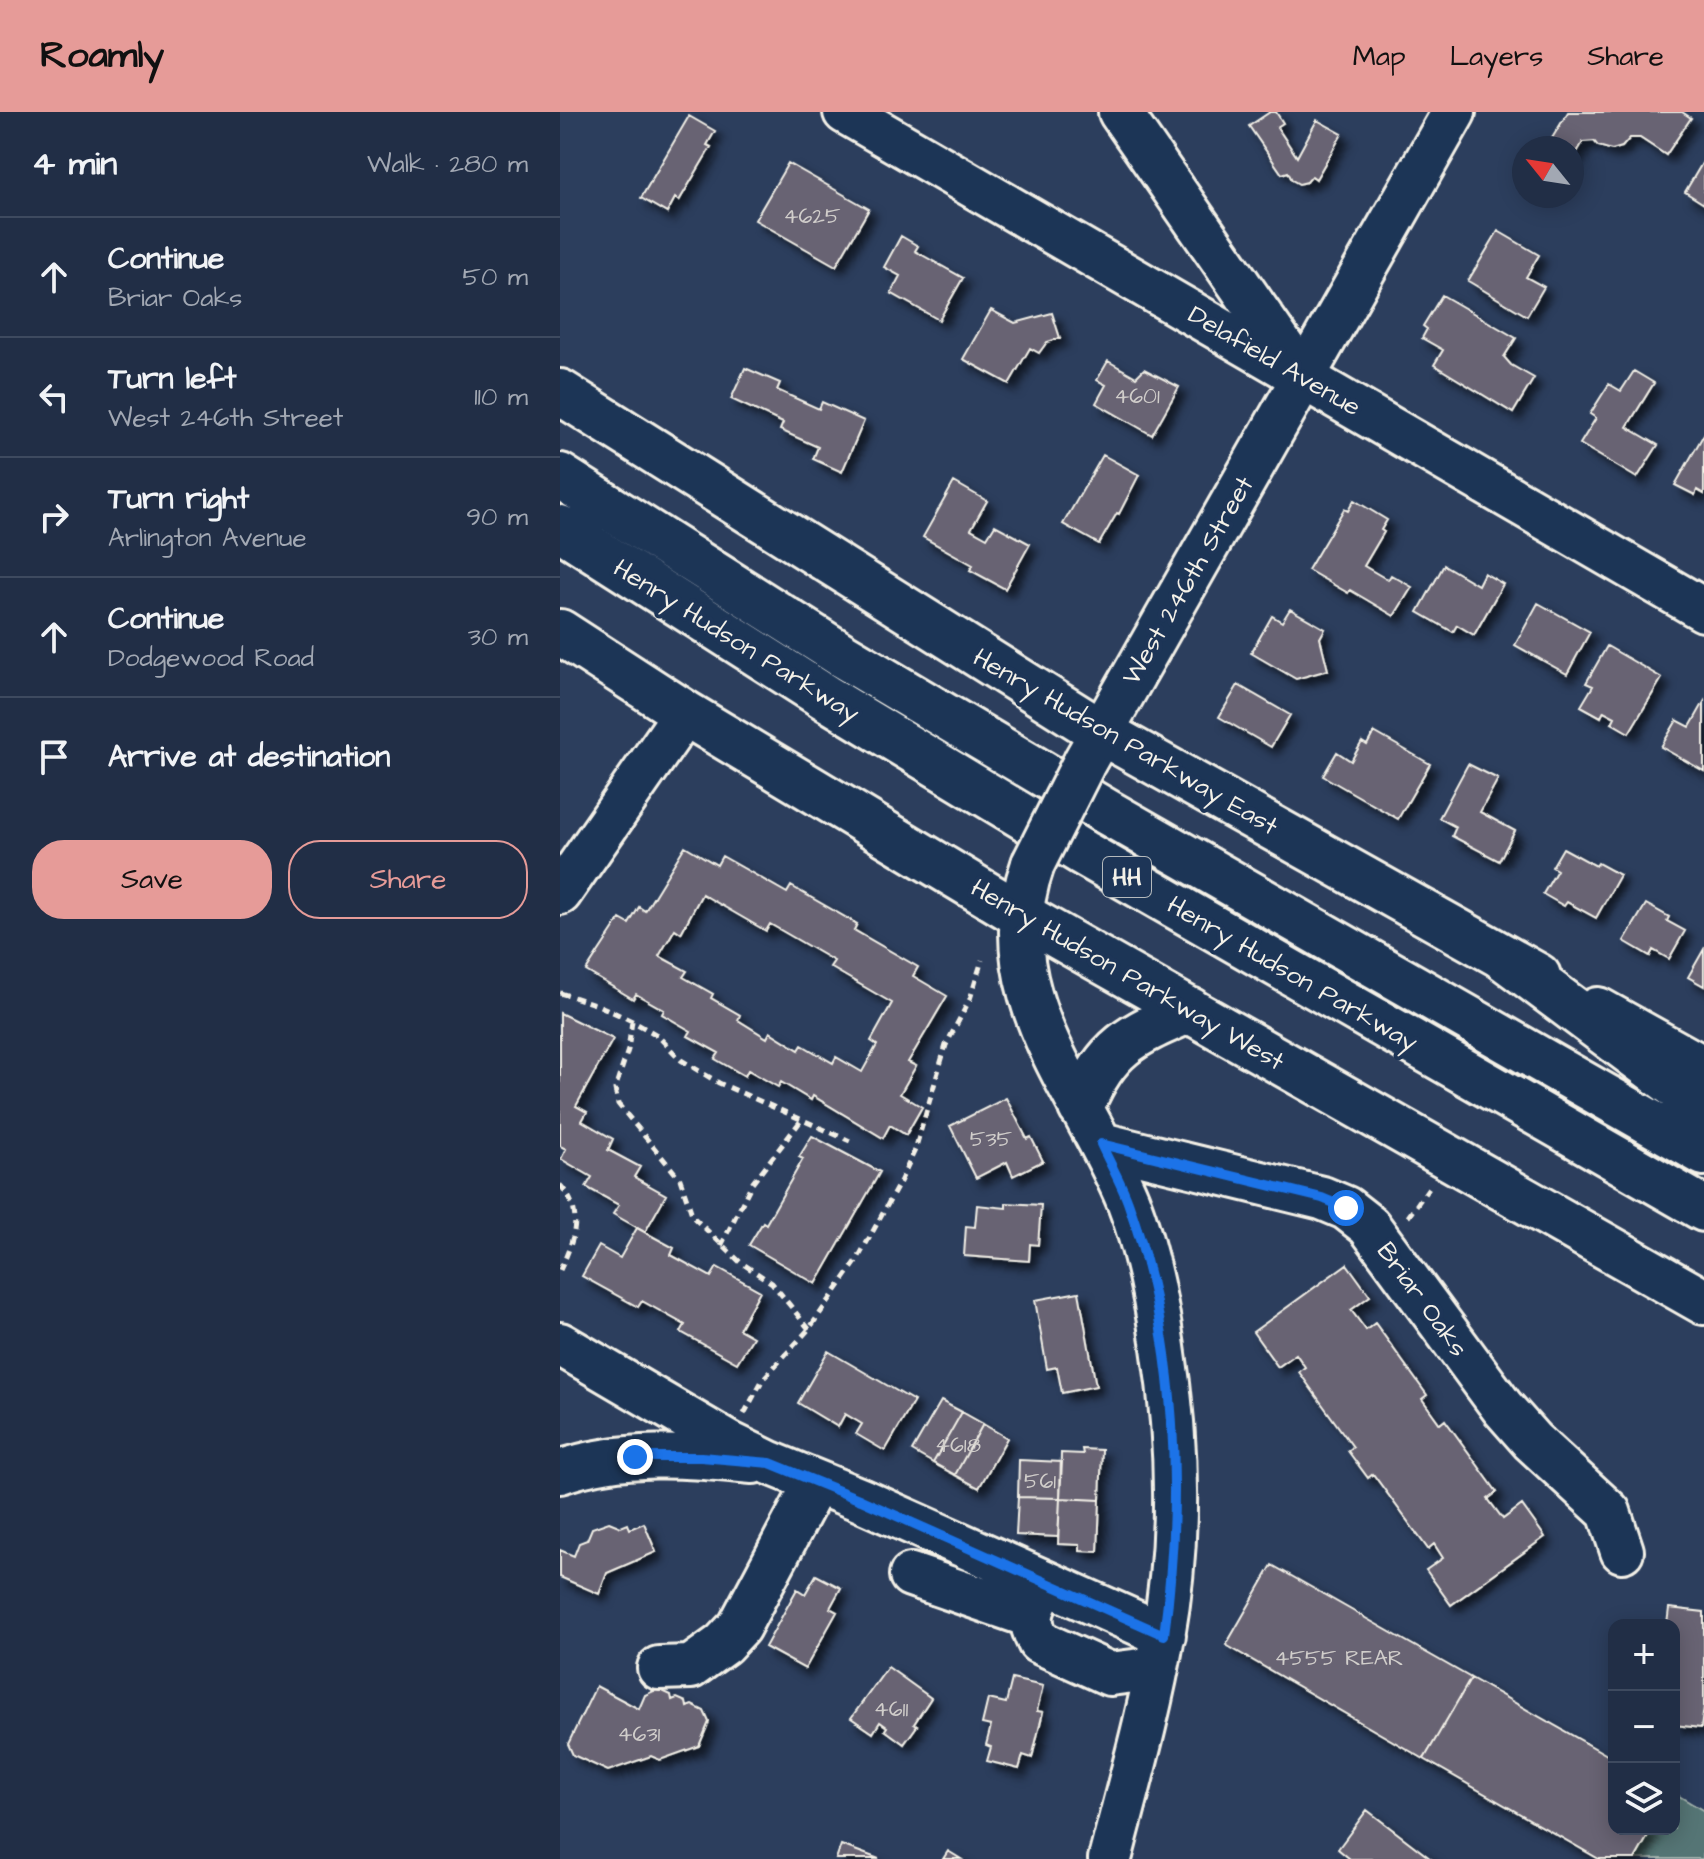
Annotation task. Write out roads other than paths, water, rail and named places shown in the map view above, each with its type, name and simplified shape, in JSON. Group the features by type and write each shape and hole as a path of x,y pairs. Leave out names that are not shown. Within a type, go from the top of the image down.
{"main road":[{"name":"Henry Hudson Parkway East","path":"560,392 1092,748 1503,957 1704,1069"},
{"name":"Henry Hudson Parkway","path":"560,476 842,655 1093,804 1704,1153"},
{"name":"Henry Hudson Parkway","path":"560,528 825,697 1083,853 1704,1209"},
{"name":"Henry Hudson Parkway West","path":"560,632 685,713 1021,915 1704,1302"},
{"path":"1503,957 1704,1107"},
{"path":"1091,1125 1094,1078 1108,1057 1125,1041 1190,1010"}],"street":[{"name":"Delafield Avenue","path":"845,112 1704,610"},
{"path":"1120,112 1303,376"},
{"name":"West 246th Street","path":"1110,1859 1160,1651 1171,1578 1172,1416 1149,1271 1129,1203 1038,1022 1021,958 1025,886 1033,864 1092,748 1454,112"},
{"path":"560,893 685,713"},
{"name":"Briar Oaks","path":"1091,1125 1322,1198 1346,1208 1369,1226 1502,1407 1532,1441 1609,1512 1622,1551"},
{"path":"560,1344 729,1443 816,1482 1038,1600 1160,1651"},
{"path":"560,1472 580,1465 635,1457 701,1457 770,1463"},
{"path":"659,1668 691,1667 723,1644 739,1627 816,1482"},
{"path":"911,1575 1038,1600"},
{"path":"1038,1600 1033,1631 1039,1642 1059,1653 1110,1674 1160,1651"}]}
